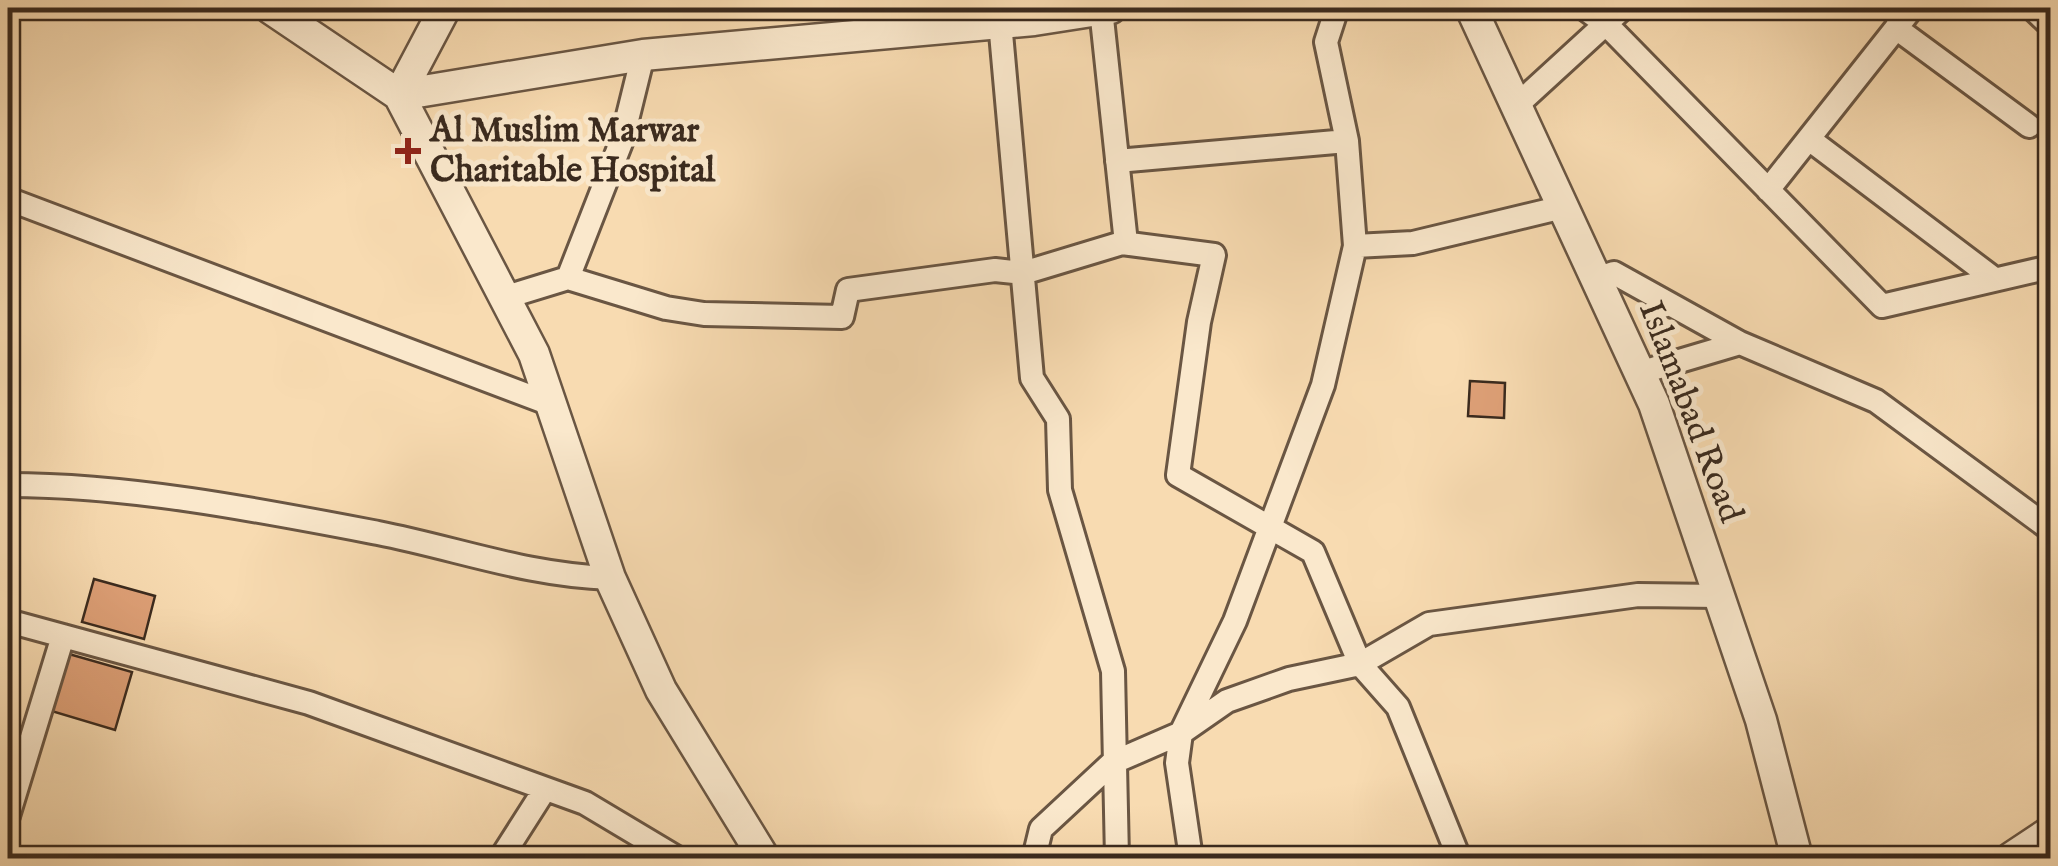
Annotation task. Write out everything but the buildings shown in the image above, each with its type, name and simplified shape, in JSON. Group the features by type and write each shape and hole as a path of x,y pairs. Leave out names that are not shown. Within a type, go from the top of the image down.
{"street":[{"path":"270,8 399,95 534,354 610,578 661,690 764,858"},
{"path":"399,95 445,8"},
{"path":"399,95 643,55 998,15 1034,20 1106,8 1126,243"},
{"path":"1191,858 1177,763 1181,733 1216,667 1323,386 1355,246 1346,141 1326,42 1337,8"},
{"name":"Islamabad Road","path":"1472,8 1639,373 1761,720 1796,858"},
{"path":"1584,8 1606,24 1882,306 2050,268"},
{"path":"1516,106 1623,8"},
{"path":"1768,190 1912,8"},
{"path":"2032,8 2050,25"},
{"path":"998,15 1032,378 1058,419 1060,490 1113,671 1117,858"},
{"path":"1896,28 2030,126"},
{"path":"568,278 622,140 643,55"},
{"path":"1808,139 1993,278"},
{"path":"1117,160 1346,141"},
{"path":"8,199 553,405"},
{"path":"1355,246 1413,243 1563,207"},
{"path":"503,298 568,278 666,308 704,314 842,318 848,290 995,270 1024,273 1126,243 1214,255 1199,322 1178,475 1313,552 1360,664 1398,707 1459,858"},
{"path":"1596,279 1614,272 1740,343 1876,400 2050,529"},
{"path":"1639,373 1740,343"},
{"path":"8,485 166,499 380,534 552,576 610,578"},
{"path":"1034,858 1041,829 1112,763 1181,733 1227,701 1289,679 1360,664 1429,624 1638,595 1719,596"},
{"path":"8,621 308,703 585,803 644,849 677,858"},
{"path":"8,816 62,636"},
{"path":"501,858 545,789"},
{"path":"2011,858 2047,840"}],"place":[{"name":"Al Muslim Marwar Charitable Hospital","path":"408,151"}]}
